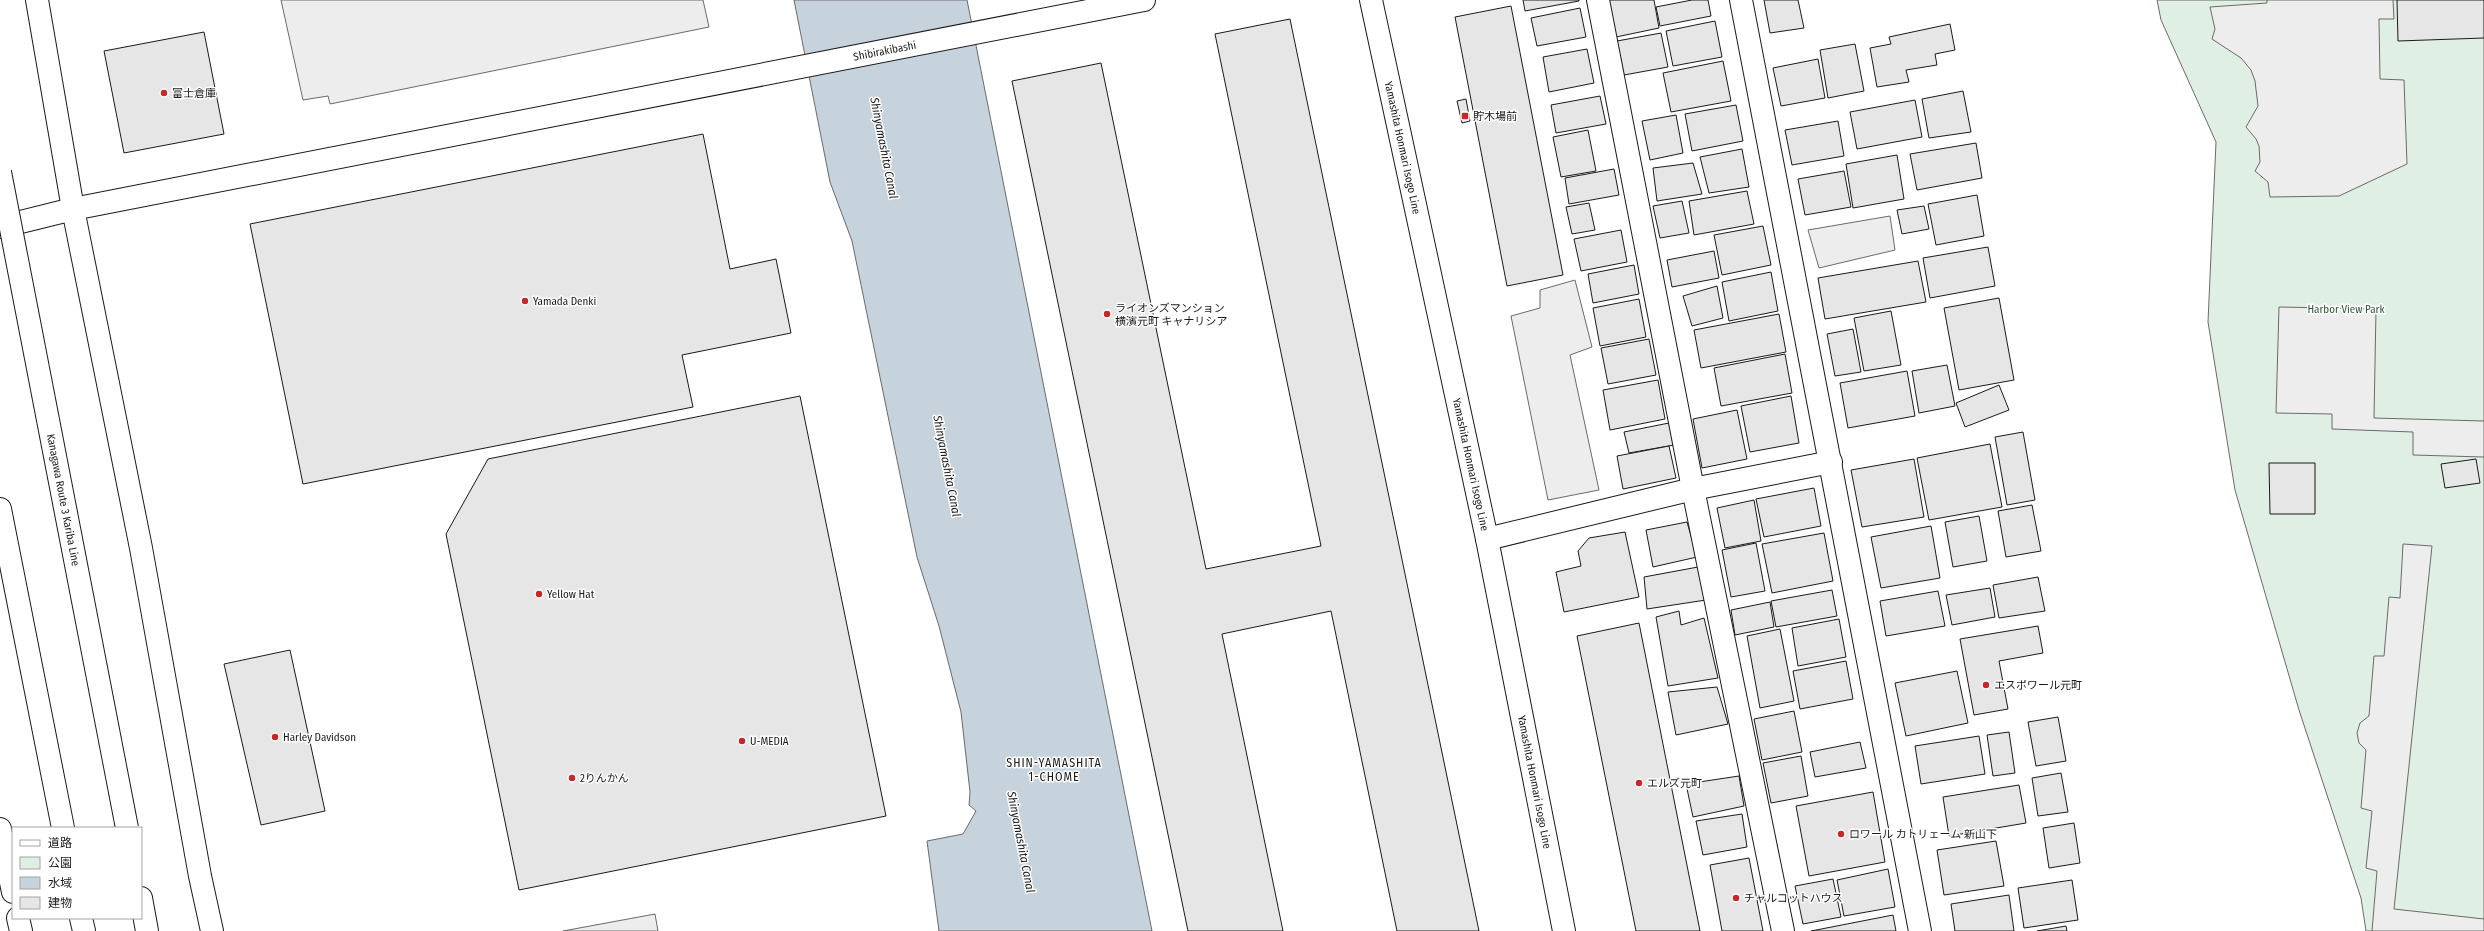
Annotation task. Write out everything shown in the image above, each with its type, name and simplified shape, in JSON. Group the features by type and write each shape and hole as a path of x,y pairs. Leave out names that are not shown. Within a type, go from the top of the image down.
{"main road":[{"path":"37,0 73,210 141,548 200,876 212,931"},
{"name":"Shibirakibashi","path":"0,227 73,210 1144,0"},
{"name":"Yamashita Honmari Isogo Line","path":"1370,0 1487,539 1564,931"},
{"path":"1598,0 1693,489 1783,931"},
{"path":"1741,0 1920,931"},
{"name":"Kanagawa Route 3 Kariba Line","path":"0,172 127,827"},
{"path":"1487,539 1693,489 1831,462"},
{"path":"0,509 63,827"},
{"path":"0,829 12,887"},
{"path":"142,904 147,931"},
{"path":"18,919 21,931"},
{"path":"81,919 84,931"}],"green space":[{"name":"Harbor View Park","path":"2157,0 2484,0 2484,931 2366,931 2361,898 2299,710 2235,490 2208,322 2216,142 2161,20"}],"shaded area":[{"path":"281,0 703,0 709,27 330,104 328,96 303,100"},
{"path":"2267,0 2393,0 2394,19 2379,19 2380,79 2404,80 2407,164 2339,196 2270,197 2268,182 2255,171 2260,162 2259,146 2256,139 2246,127 2258,106 2255,81 2251,70 2241,58 2212,39 2215,29 2210,7 2267,3"},
{"path":"1890,216 1895,250 1819,268 1808,230"},
{"path":"1575,280 1592,347 1570,355 1599,490 1548,500 1511,316 1540,308 1540,290"},
{"path":"2279,307 2376,309 2374,418 2484,421 2484,457 2413,455 2413,432 2332,429 2332,414 2276,413"},
{"path":"2403,544 2432,546 2394,909 2484,919 2484,931 2372,931 2377,871 2366,868 2372,811 2361,808 2366,750 2359,743 2357,733 2360,723 2369,716 2374,656 2384,656 2389,597 2400,598"},
{"path":"655,914 658,931 563,931"}],"water":[{"name":"Shinyamashita Canal","path":"794,0 967,0 1152,931 939,931 927,841 963,834 976,811 969,805 970,792 961,712 939,626 917,557 852,241 830,182"}],"building":[{"path":"1523,0 1579,0 1579,1 1525,11"},
{"path":"1608,0 1654,0 1659,28 1616,37"},
{"path":"1692,0 1708,0 1711,16 1660,26 1656,7"},
{"path":"1764,0 1798,0 1804,28 1770,33"},
{"path":"2397,0 2484,0 2484,38 2398,41"},
{"path":"1511,6 1563,275 1507,286 1455,17"},
{"path":"1580,8 1586,37 1537,46 1531,18"},
{"name":"ライオンズマンション 横濱元町 キャナリシア","path":"1290,19 1479,931 1397,931 1331,611 1222,634 1283,931 1188,931 1012,81 1101,63 1206,569 1321,546 1215,34"},
{"path":"1715,21 1722,57 1673,66 1666,31"},
{"path":"1950,24 1955,50 1935,54 1937,65 1906,70 1909,82 1877,87 1870,48 1891,44 1889,37"},
{"name":"富士倉庫","path":"204,32 224,134 124,153 104,51"},
{"path":"1661,33 1668,67 1624,75 1617,41"},
{"path":"1855,44 1864,91 1828,98 1820,50"},
{"path":"1587,49 1594,83 1549,92 1543,57"},
{"path":"1818,59 1825,98 1781,106 1773,68"},
{"path":"1723,61 1731,101 1671,112 1663,73"},
{"path":"1963,91 1971,132 1929,138 1922,99"},
{"path":"1600,96 1606,124 1556,133 1551,105"},
{"path":"1466,99 1470,121 1462,123 1457,101"},
{"path":"1915,100 1922,137 1857,149 1850,112"},
{"path":"1736,105 1743,141 1692,151 1685,114"},
{"path":"1676,115 1683,153 1650,160 1642,121"},
{"path":"1838,121 1844,156 1792,165 1785,130"},
{"path":"1588,130 1596,171 1561,177 1553,137"},
{"name":"Yamada Denki","path":"703,134 730,269 776,259 791,333 682,355 693,407 303,484 250,224"},
{"path":"1976,143 1982,178 1917,190 1910,154"},
{"path":"1742,149 1749,187 1709,193 1700,157"},
{"path":"1897,155 1904,199 1853,208 1846,164"},
{"path":"1693,163 1702,194 1657,201 1653,168"},
{"path":"1614,169 1619,195 1569,204 1565,178"},
{"path":"1844,171 1851,207 1805,215 1798,179"},
{"path":"1747,191 1754,224 1694,235 1689,201"},
{"path":"1977,195 1984,236 1936,245 1928,204"},
{"path":"1682,201 1689,233 1660,238 1653,206"},
{"path":"1589,203 1595,230 1572,234 1566,207"},
{"path":"1924,206 1929,229 1902,234 1897,210"},
{"path":"1763,226 1771,265 1722,275 1714,235"},
{"path":"1621,230 1627,262 1581,271 1574,239"},
{"path":"1988,247 1995,286 1930,298 1923,258"},
{"path":"1714,251 1719,278 1672,287 1667,260"},
{"path":"1918,261 1926,302 1825,319 1818,278"},
{"path":"1634,265 1639,294 1593,303 1588,274"},
{"path":"1771,272 1778,311 1729,321 1722,282"},
{"path":"1717,286 1723,318 1692,326 1683,296"},
{"path":"1999,298 2014,380 1959,390 1944,308"},
{"path":"1639,299 1646,337 1600,346 1593,308"},
{"path":"1891,311 1901,365 1864,371 1854,318"},
{"path":"1779,314 1786,352 1701,368 1694,330"},
{"path":"1853,329 1861,372 1835,376 1827,334"},
{"path":"1649,339 1656,375 1608,384 1601,348"},
{"path":"1785,354 1792,393 1721,406 1714,368"},
{"path":"1947,365 1955,406 1919,413 1912,371"},
{"path":"1907,371 1915,416 1848,428 1840,383"},
{"path":"1658,380 1665,419 1610,430 1603,390"},
{"path":"1999,385 2009,410 1965,427 1956,403"},
{"path":"800,396 886,816 519,890 446,534 488,459"},
{"path":"1791,396 1799,443 1750,452 1741,406"},
{"path":"1737,410 1747,459 1702,468 1693,419"},
{"path":"1669,423 1674,445 1629,453 1624,432"},
{"path":"2023,432 2035,500 2007,505 1995,437"},
{"path":"1990,444 2002,507 1929,520 1917,458"},
{"path":"1669,446 1676,478 1623,489 1617,456"},
{"path":"1914,459 1924,517 1862,527 1851,470"},
{"path":"2476,459 2480,483 2445,488 2441,464"},
{"path":"2269,463 2315,463 2315,514 2270,514"},
{"path":"1814,488 1821,526 1764,537 1756,499"},
{"path":"1754,500 1761,541 1725,548 1717,508"},
{"path":"2032,505 2041,551 2006,557 1998,511"},
{"path":"1979,516 1987,561 1953,567 1945,522"},
{"path":"1687,522 1697,557 1653,567 1646,530"},
{"path":"1931,526 1940,578 1881,588 1871,537"},
{"path":"1625,532 1639,597 1564,612 1556,572 1581,566 1578,551 1589,538"},
{"path":"1824,533 1833,581 1772,593 1762,544"},
{"path":"1756,543 1765,591 1731,597 1722,550"},
{"path":"1698,567 1706,600 1647,609 1644,577"},
{"path":"2038,577 2045,611 1999,618 1993,585"},
{"path":"1990,588 1995,617 1952,625 1946,595"},
{"path":"1832,590 1837,616 1776,627 1771,601"},
{"path":"1938,591 1945,626 1886,636 1880,601"},
{"path":"1770,602 1774,627 1735,635 1731,610"},
{"path":"1679,611 1681,625 1704,618 1718,678 1668,686 1656,617"},
{"path":"1839,619 1846,657 1798,666 1792,628"},
{"name":"エルズ元町","path":"1639,623 1700,931 1636,931 1577,636"},
{"name":"エスポワール元町","path":"2038,626 2043,653 1999,661 2008,709 1974,715 1960,639"},
{"path":"1780,629 1794,701 1760,708 1747,636"},
{"name":"Harley Davidson","path":"290,650 325,811 261,825 224,664"},
{"path":"1846,661 1853,699 1800,709 1793,671"},
{"path":"1957,671 1968,723 1906,736 1895,683"},
{"path":"1717,687 1728,724 1676,735 1668,692"},
{"path":"1794,711 1802,752 1762,760 1754,719"},
{"path":"2058,717 2066,761 2036,766 2028,722"},
{"path":"2009,732 2015,773 1993,776 1987,735"},
{"path":"1979,736 1985,774 1921,784 1915,746"},
{"path":"1860,742 1866,768 1815,777 1810,752"},
{"path":"1801,756 1808,796 1771,803 1763,763"},
{"path":"2061,773 2068,812 2038,816 2032,778"},
{"path":"1739,776 1744,806 1693,817 1686,784"},
{"path":"2019,785 2026,823 1949,836 1943,797"},
{"name":"ロワール カトリェーム 新山下","path":"1873,792 1885,862 1809,876 1796,806"},
{"path":"1742,814 1747,847 1703,855 1696,821"},
{"path":"2074,823 2080,863 2049,868 2043,828"},
{"path":"1996,841 2004,886 1944,895 1937,850"},
{"name":"チャルコットハウス","path":"1749,858 1763,931 1722,931 1710,865"},
{"path":"1888,869 1895,907 1844,916 1837,880"},
{"path":"1833,879 1841,917 1803,924 1795,886"},
{"path":"2072,880 2078,920 2024,928 2018,888"},
{"path":"2009,895 2014,931 1955,931 1951,904"},
{"path":"1893,915 1896,931 1811,931"},
{"path":"2066,926 2067,931 2037,931"}],"place":[{"name":"富士倉庫","path":"164,93"},
{"name":"貯木場前","path":"1465,116"},
{"name":"Yamada Denki","path":"525,301"},
{"name":"ライオンズマンション 横濱元町 キャナリシア","path":"1107,314"},
{"name":"Yellow Hat","path":"539,594"},
{"name":"エスポワール元町","path":"1986,685"},
{"name":"Harley Davidson","path":"275,737"},
{"name":"U-MEDIA","path":"742,741"},
{"name":"2りんかん","path":"572,778"},
{"name":"エルズ元町","path":"1639,783"},
{"name":"ロワール カトリェーム 新山下","path":"1841,834"},
{"name":"チャルコットハウス","path":"1736,898"}],"district":[{"name":"SHIN-YAMASHITA 1-CHOME","path":"1054,770"}]}
